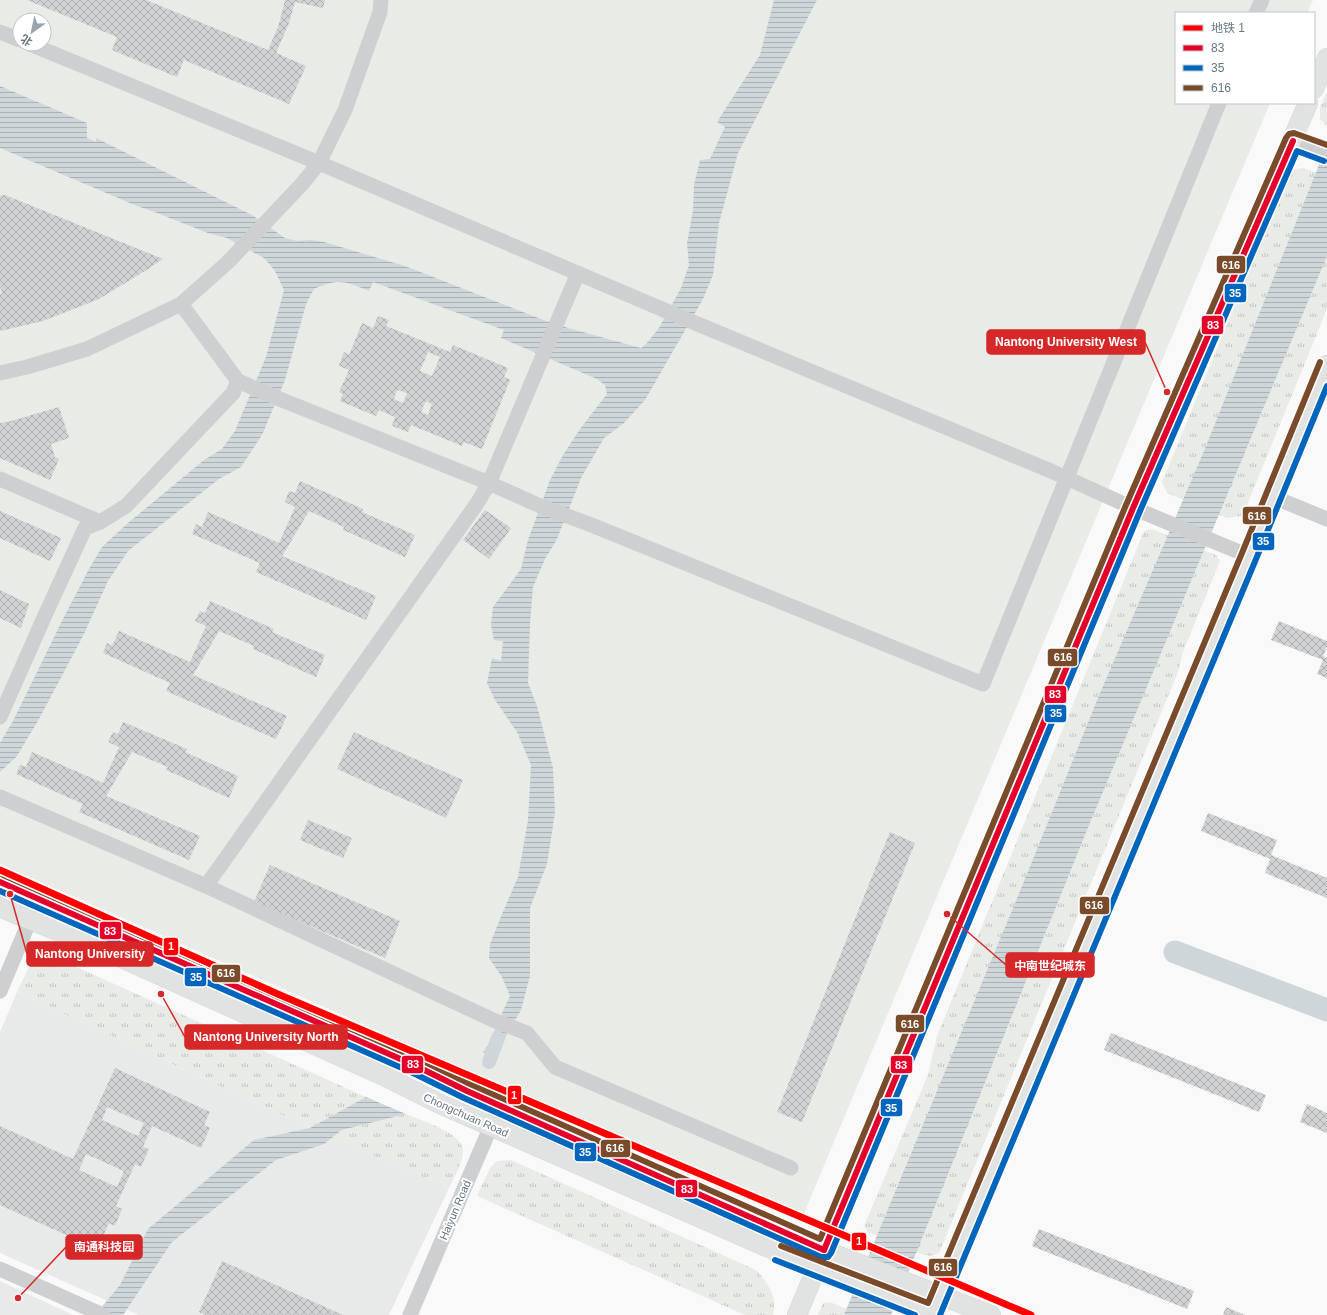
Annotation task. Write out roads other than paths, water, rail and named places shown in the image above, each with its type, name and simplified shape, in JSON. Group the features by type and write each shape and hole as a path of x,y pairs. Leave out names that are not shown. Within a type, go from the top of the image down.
{"main road":[{"path":"1315,88 1327,58"},
{"path":"797,1315 1133,508 1293,141 1308,104"},
{"path":"933,1314 939,1294 1249,556 1327,365"},
{"name":"Chongchuan Road","path":"0,882 414,1065 467,1091 824,1250 991,1315"},
{"name":"Chongchuan Road","path":"0,907 90,944 388,1078 440,1104 817,1269 933,1314"}],"street":[{"path":"0,373 27,367 87,349 181,304 228,262 319,164 346,110 380,12 381,0"},
{"path":"1256,12 1262,0"},
{"path":"0,32 12,37"},
{"path":"49,52 1044,468 1133,508 1249,556"},
{"path":"181,304 244,384 538,505 601,529 983,684 1219,104"},
{"path":"1293,141 1327,154"},
{"path":"206,886 478,502 489,484 578,273"},
{"path":"0,717 85,528 100,522 126,506 233,392 244,384"},
{"path":"0,480 100,522"},
{"path":"1273,497 1327,519"},
{"path":"0,797 206,886 493,1020 527,1033 555,1068 791,1168"},
{"path":"0,991 40,900"},
{"name":"Haiyun Road","path":"410,1315 501,1106"},
{"path":"0,1269 99,1313"}],"waterway":[{"path":"1175,952 1327,1010"},
{"path":"489,1062 498,1038"}],"metro line":[{"name":"1","path":"0,870 280,995 1031,1315"}],"place":[{"name":"Nantong University West","path":"1167,392"},
{"name":"Nantong University","path":"10,894"},
{"name":"中南世纪城东","path":"947,914"},
{"name":"Nantong University North","path":"161,994"},
{"name":"南通科技园","path":"18,1298"}]}
